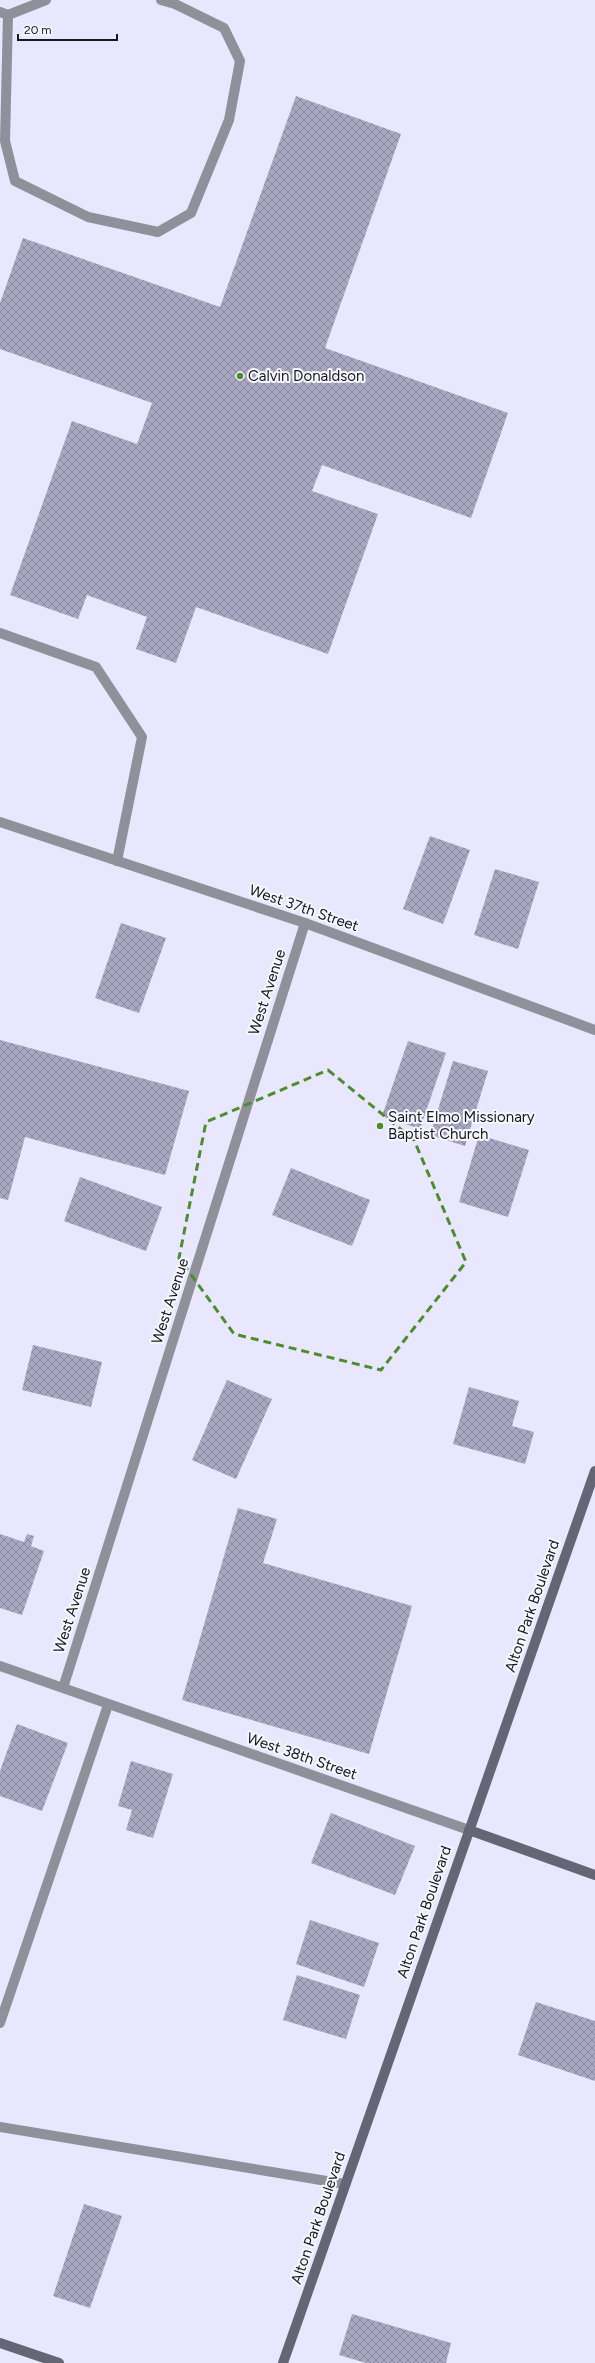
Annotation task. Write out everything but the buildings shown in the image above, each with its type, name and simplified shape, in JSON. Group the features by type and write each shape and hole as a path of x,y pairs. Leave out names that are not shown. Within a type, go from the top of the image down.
{"main road":[{"name":"Alton Park Boulevard","path":"283,2363 595,1470"},
{"name":"West 38th Street","path":"469,1830 595,1875"},
{"path":"0,2343 59,2363"}],"street":[{"path":"46,0 4,14 5,141 15,181 88,218 158,232 190,213 229,120 240,61 224,28 175,4 161,0"},
{"path":"0,633 96,667 142,737 117,861"},
{"name":"West 37th Street","path":"0,822 305,923 595,1030"},
{"name":"West Avenue","path":"63,1688 305,923"},
{"name":"West 38th Street","path":"0,1666 469,1830"},
{"path":"0,2023 108,1705"},
{"path":"0,2127 345,2184"}],"highlighted area":[{"path":"328,1070 414,1140 466,1262 381,1370 234,1334 179,1258 206,1122"}],"place":[{"name":"Calvin Donaldson","path":"240,376"},
{"name":"Saint Elmo Missionary Baptist Church","path":"380,1126"}]}
